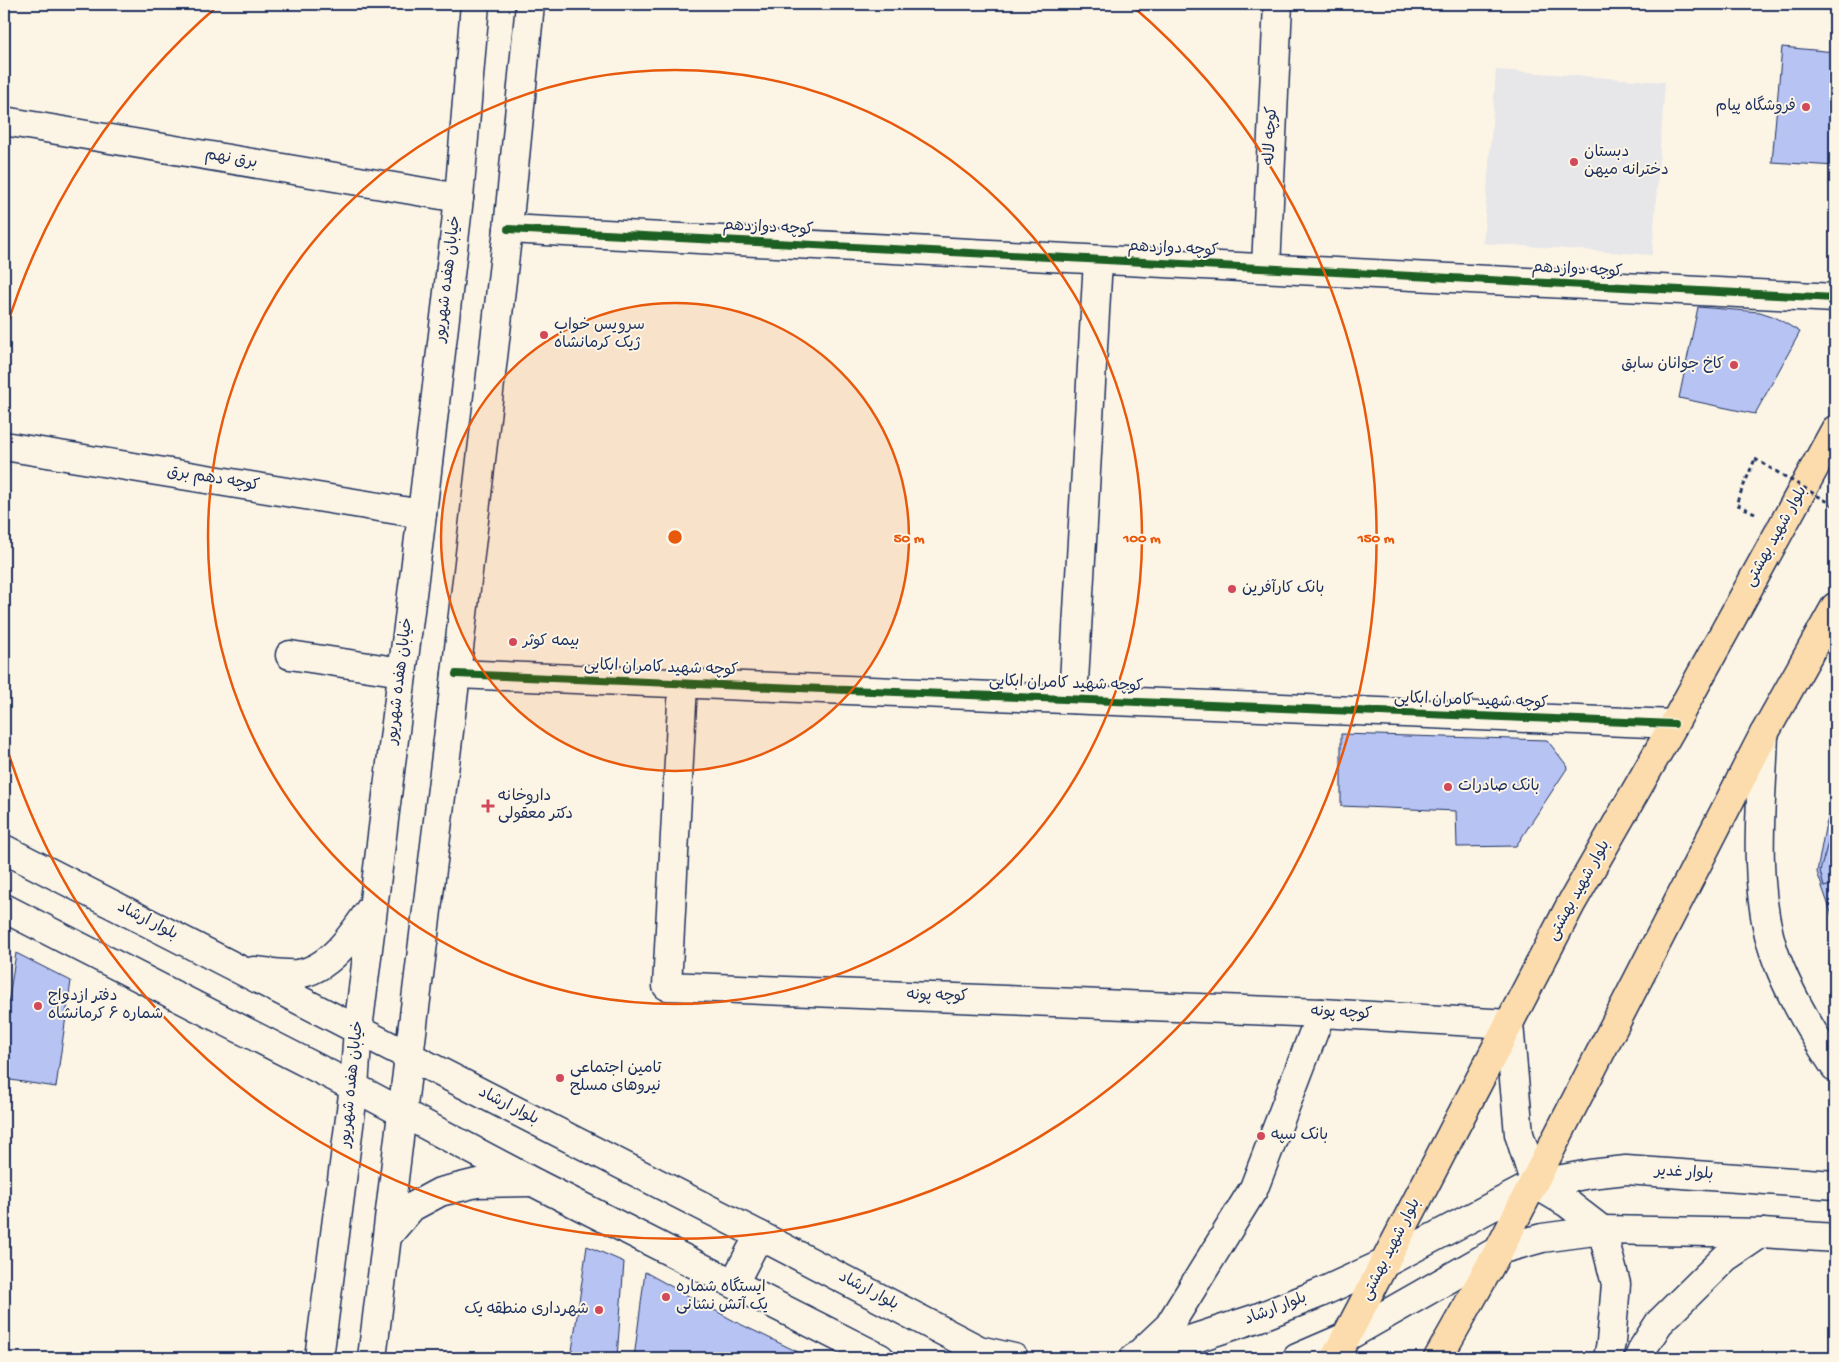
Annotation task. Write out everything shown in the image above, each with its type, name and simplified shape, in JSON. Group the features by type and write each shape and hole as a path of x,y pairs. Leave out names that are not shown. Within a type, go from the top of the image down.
{"main road":[{"name":"خیابان هفده شهریور","path":"319,1358 354,1088 358,1030 459,198 476,4"},
{"path":"372,1358 456,674 508,229 530,4"},
{"name":"کوچه لاله","path":"1266,268 1278,4"},
{"name":"برق نهم","path":"4,121 459,198"},
{"name":"کوچه دوازدهم","path":"508,229 1835,298"},
{"path":"1073,699 1098,260"},
{"name":"بلوار شهید بهشتی","path":"1341,1347 1571,904 1674,724 1835,430"},
{"name":"کوچه دهم برق","path":"4,446 422,514"},
{"path":"1438,1358 1500,1250 1535,1184 1764,734 1835,607"},
{"path":"290,655 402,672"},
{"name":"کوچه شهید کامران ابکایی","path":"456,674 1674,724"},
{"name":"کوچه پونه","path":"683,684 667,986 1321,1013 1509,1024"},
{"path":"1764,734 1760,851 1762,892 1769,935 1780,967 1811,1030 1835,1066"},
{"name":"بلوار ارشاد","path":"4,848 759,1235 979,1350 1014,1358"},
{"path":"244,971 298,974 321,965 351,938 373,905"},
{"path":"4,908 533,1182 880,1358"},
{"path":"1135,1358 1169,1326 1254,1188 1321,1013"},
{"path":"1509,1024 1519,1134 1535,1184 1567,1203 1602,1230 1616,1284 1608,1358"},
{"name":"بلوار غدیر","path":"1385,1263 1535,1184 1590,1174 1626,1170 1835,1185"},
{"path":"388,1235 412,1207 440,1192 477,1183 533,1182"},
{"path":"1297,1358 1341,1347 1500,1250 1542,1238 1602,1230 1762,1233 1835,1238"},
{"path":"1639,1358 1643,1348 1659,1324 1725,1258 1762,1233"},
{"path":"734,1283 759,1235"},
{"name":"بلوار ارشاد","path":"1135,1358 1257,1318 1320,1293 1385,1263"}],"path":[{"path":"1736,504 1755,459 1835,506"}],"shaded area":[{"name":"دبستان دخترانه میهن","path":"1496,70 1665,82 1652,255 1483,243"}],"building":[{"name":"فروشگاه پیام","path":"1782,47 1835,52 1835,166 1772,162"},
{"name":"کاخ جوانان سابق","path":"1698,307 1760,312 1775,317 1800,332 1755,414 1679,398"},
{"name":"بانک صادرات","path":"1341,734 1547,740 1568,767 1516,846 1457,847 1456,811 1341,806"},
{"path":"1835,797 1835,924 1817,872 1825,828"},
{"path":"1834,821 1835,884 1824,887 1820,871"},
{"name":"دفتر ازدواج شماره ۶ کرمانشاه","path":"16,953 71,981 56,1087 4,1079 4,1030"},
{"name":"شهرداری منطقه یک","path":"587,1246 624,1262 617,1358 571,1358"},
{"name":"ایستگاه شماره یک آتش نشانی","path":"645,1272 736,1322 798,1352 797,1358 634,1358"}],"cycle path":[{"path":"508,229 1835,298"},
{"path":"456,674 1674,724"}],"place":[{"name":"فروشگاه پیام","path":"1806,107"},
{"name":"دبستان دخترانه میهن","path":"1574,162"},
{"name":"سرویس خواب ژیک کرمانشاه","path":"544,335"},
{"name":"کاخ جوانان سابق","path":"1734,365"},
{"name":"بانک کارآفرین","path":"1232,589"},
{"name":"بیمه کوثر","path":"513,642"},
{"name":"بانک صادرات","path":"1448,787"},
{"name":"داروخانه دکتر معقولی","path":"488,806"},
{"name":"دفتر ازدواج شماره ۶ کرمانشاه","path":"38,1006"},
{"name":"تامین اجتماعی نیروهای مسلح","path":"560,1078"},
{"name":"بانک سپه","path":"1261,1136"},
{"name":"ایستگاه شماره یک آتش نشانی","path":"666,1297"},
{"name":"شهرداری منطقه یک","path":"599,1310"}]}
